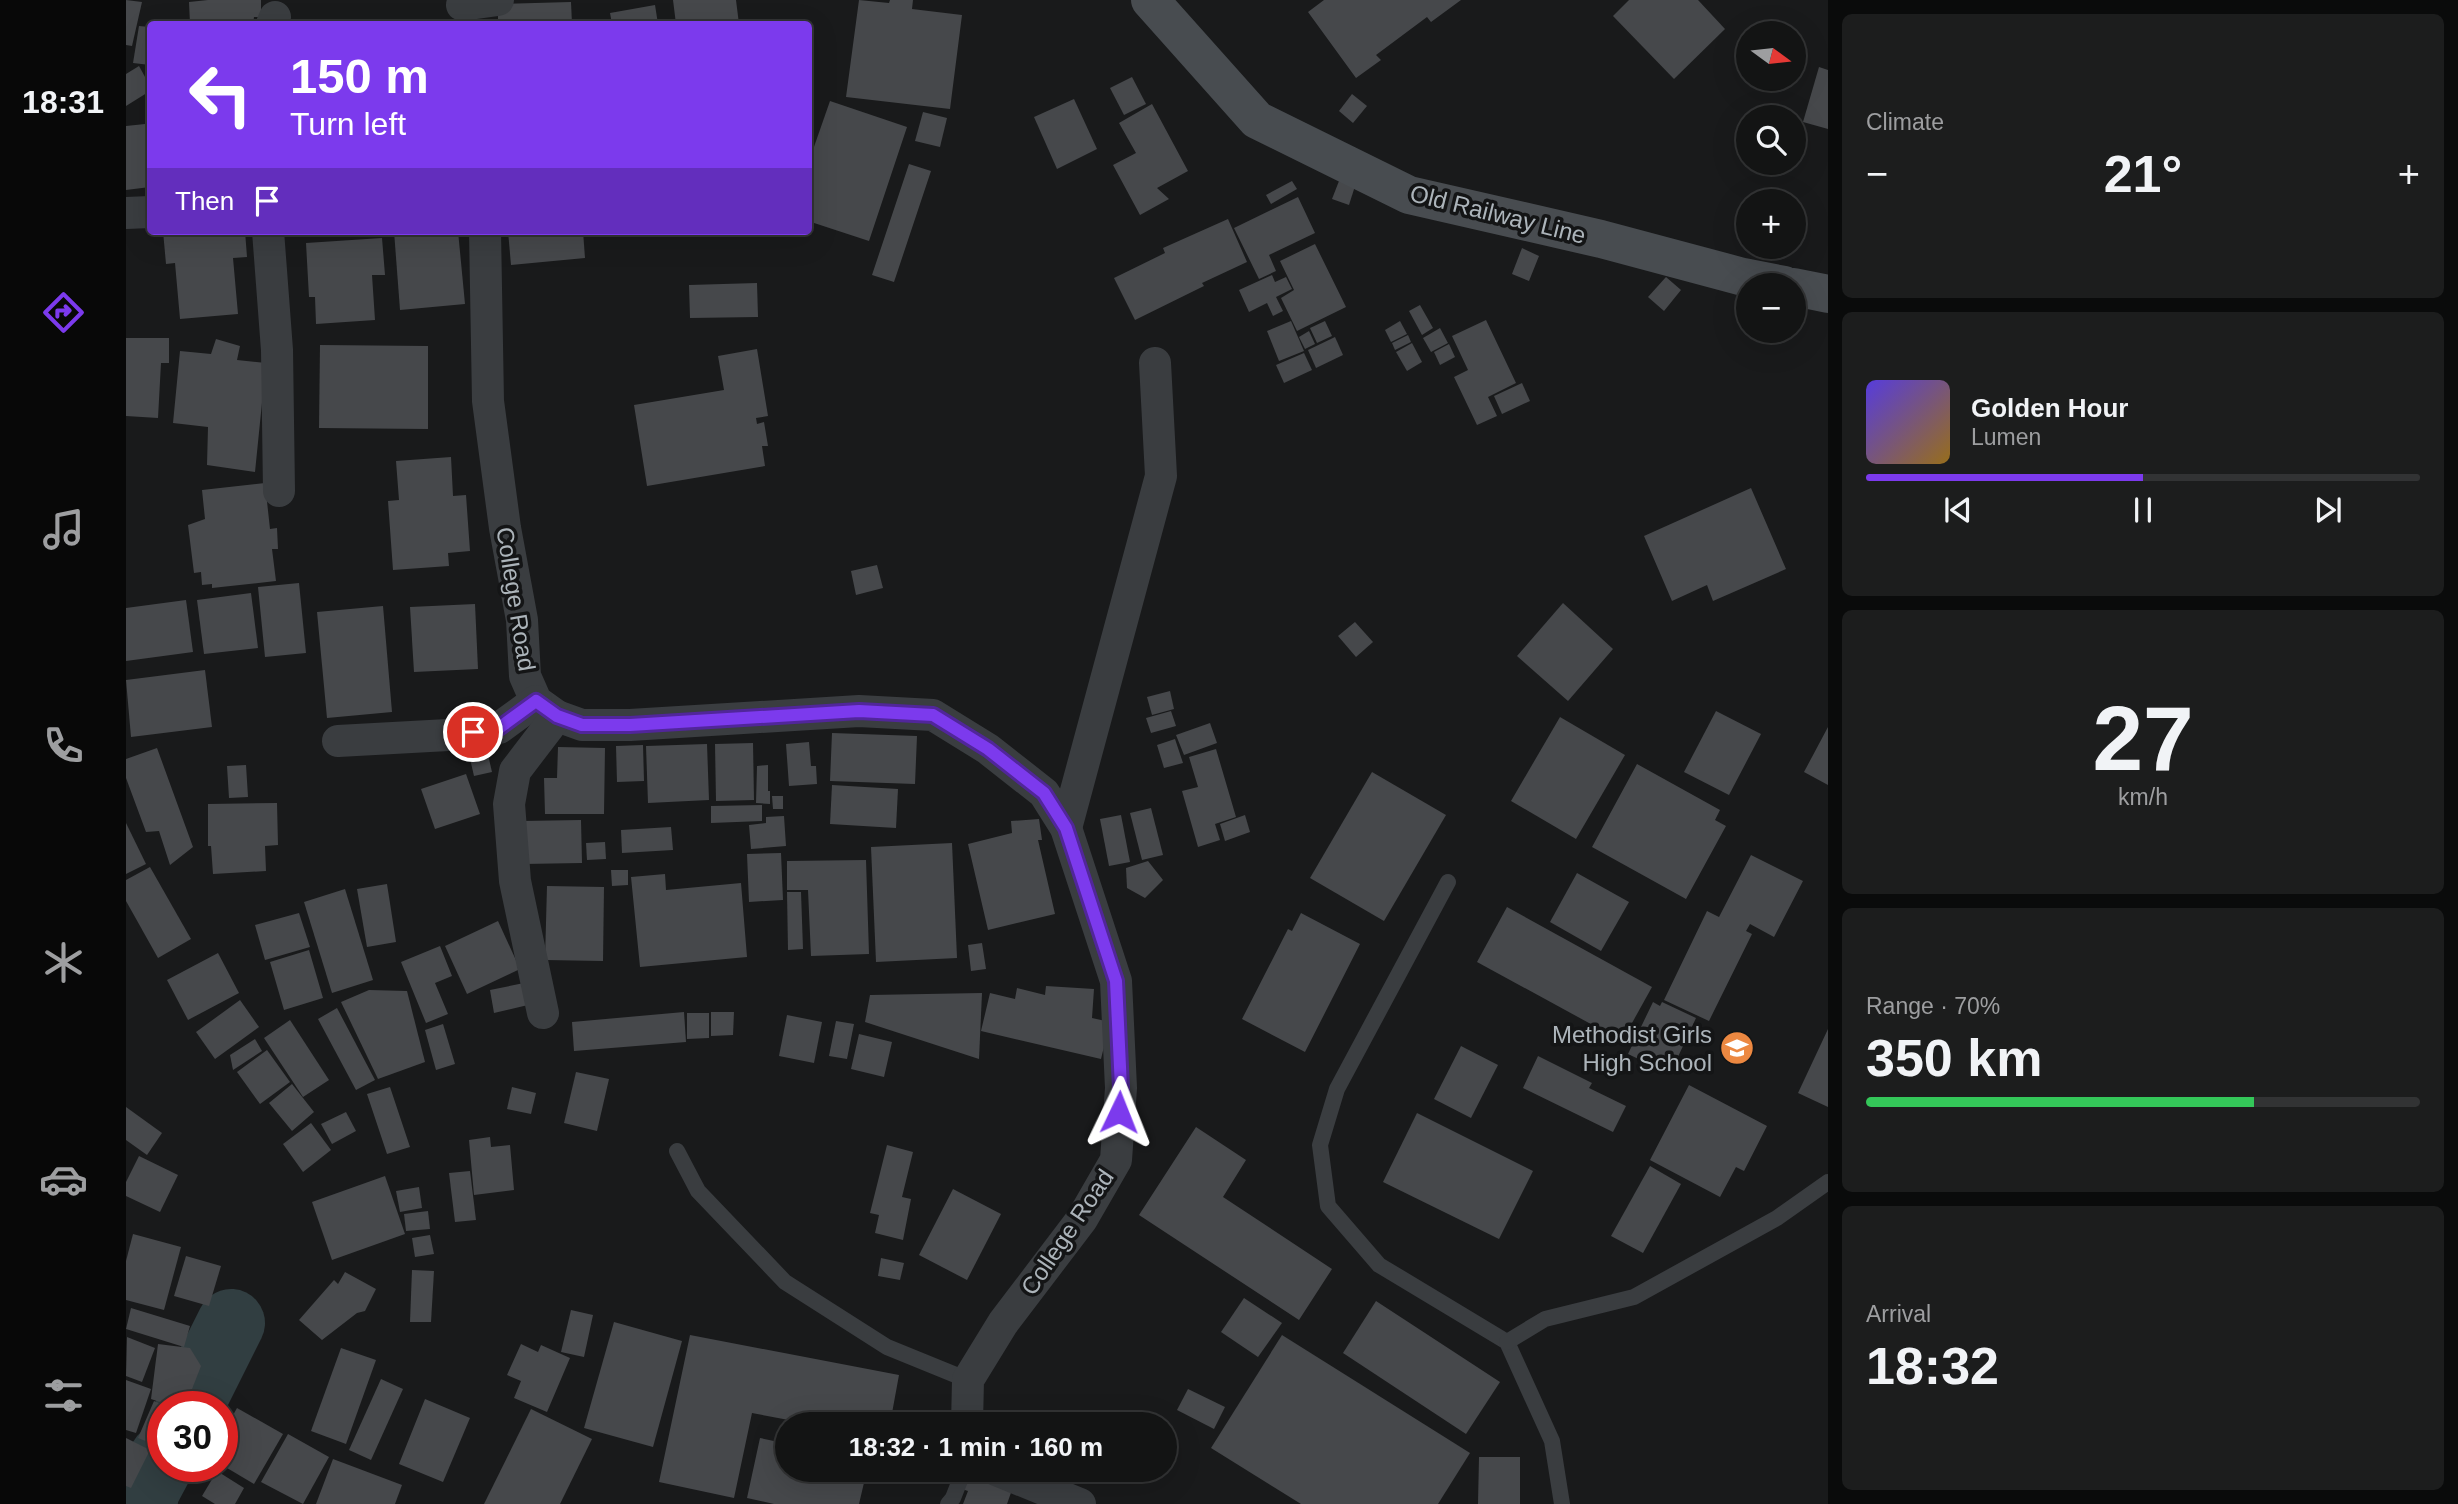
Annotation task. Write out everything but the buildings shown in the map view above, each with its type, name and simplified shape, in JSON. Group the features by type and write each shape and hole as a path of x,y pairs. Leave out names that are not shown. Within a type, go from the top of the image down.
{"street":[{"path":"462,10 498,0"},
{"name":"Old Railway Line","path":"1150,0 1257,120 1409,195 1601,239 1736,275"},
{"path":"126,213 147,212"},
{"path":"268,235 277,349 279,491"},
{"name":"College Road","path":"485,235 488,401 505,528 522,621 525,676 546,709 582,725 630,725 859,711 933,715 988,749 1044,793 1066,828 1116,981 1121,1088 1116,1160 1082,1219 1003,1323 968,1380 967,1412"},
{"path":"1806,289 1828,294"},
{"path":"1066,828 1161,476 1155,363"},
{"path":"338,741 448,735 499,728 546,709"},
{"path":"543,1013 515,881 509,804 515,771 546,709"},
{"path":"1026,1482 1080,1504"}],"lane":[{"path":"1448,882 1336,1089 1320,1145 1328,1206 1379,1265 1507,1342 1552,1441 1562,1504"},
{"path":"677,1151 698,1191 785,1282 887,1348 968,1380"},
{"path":"1507,1342 1545,1319 1634,1297 1777,1219 1828,1182"},
{"path":"948,1504 953,1499 959,1482"}],"waterway":[{"path":"197,1391 231,1323"},
{"path":"143,1504 150,1482"}],"place":[{"name":"Methodist Girls High School","path":"1737,1048"}],"route":[{"path":"473,732 499,728 536,701 557,716 582,725 630,725 859,711 933,715 988,749 1044,793 1066,828 1116,981 1121,1088 1119,1112"}]}
